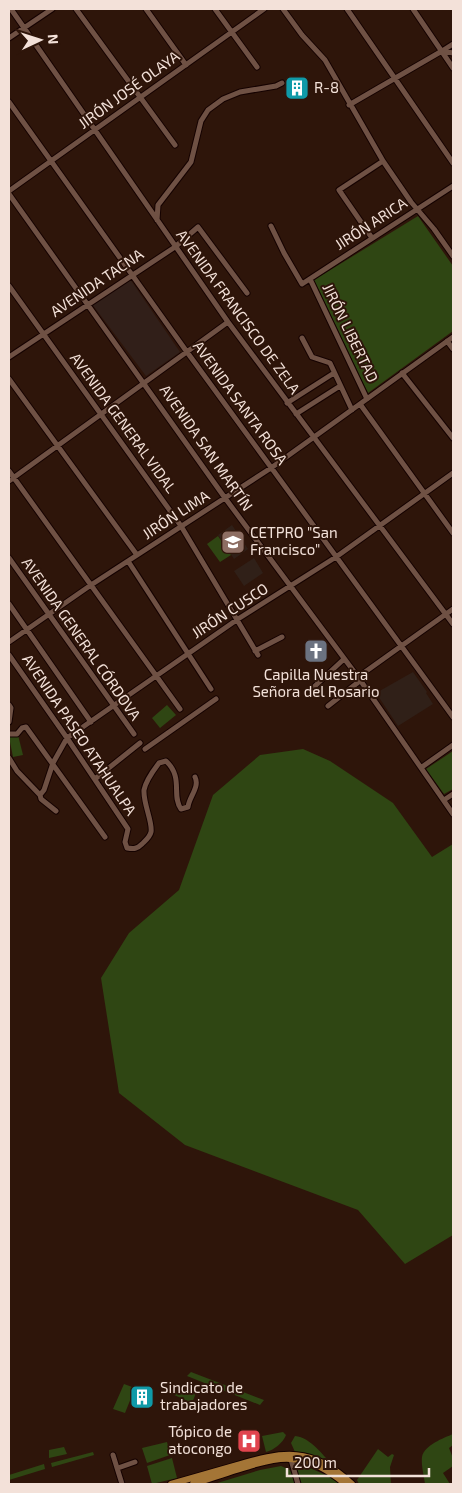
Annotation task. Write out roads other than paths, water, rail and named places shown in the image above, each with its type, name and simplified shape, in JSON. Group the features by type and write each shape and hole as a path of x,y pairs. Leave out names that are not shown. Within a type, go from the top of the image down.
{"main road":[{"path":"171,1484 272,1455 305,1457 323,1464 352,1484"},
{"path":"193,1484 290,1456 315,1465 345,1484"}],"street":[{"name":"AVENIDA FRANCISCO DE ZELA","path":"11,9 174,247 287,403 453,624"},
{"path":"9,38 52,9"},
{"path":"76,9 175,144"},
{"path":"146,9 186,65"},
{"path":"215,9 257,67"},
{"name":"JIRÓN JOSÉ OLAYA","path":"9,192 264,9"},
{"path":"282,9 302,35 321,55 383,161 411,202 453,256"},
{"path":"347,9 453,163"},
{"path":"413,9 453,68"},
{"path":"349,105 453,44"},
{"path":"442,52 453,53"},
{"path":"157,221 156,210 158,205 191,162 201,121 208,110 223,99 240,92 276,86 282,83"},
{"name":"AVENIDA SANTA ROSA","path":"9,102 186,352 453,717"},
{"path":"372,238 339,190 383,161"},
{"name":"JIRÓN ARICA","path":"271,226 302,284 453,186"},
{"name":"AVENIDA SAN MARTÍN","path":"9,192 225,498 422,767 453,814"},
{"name":"AVENIDA TACNA","path":"9,357 174,247 198,227 247,293"},
{"name":"JIRÓN LIBERTAD","path":"310,279 367,399"},
{"name":"AVENIDA GENERAL VIDAL","path":"9,286 181,526 257,653 282,637"},
{"path":"11,480 228,322"},
{"name":"JIRÓN LIMA","path":"9,642 137,555 271,468 453,337"},
{"path":"302,338 312,357 330,363 352,410"},
{"path":"448,342 453,349"},
{"path":"287,403 334,373"},
{"path":"402,373 453,438"},
{"path":"9,379 137,555"},
{"path":"296,414 340,386"},
{"path":"360,404 453,533"},
{"path":"9,471 11,480 92,585 180,709"},
{"name":"JIRÓN CUSCO","path":"42,793 53,763 67,738 238,619 336,557 453,473"},
{"name":"AVENIDA GENERAL CÓRDOVA","path":"9,558 134,734"},
{"path":"128,561 189,653 210,689"},
{"path":"9,604 90,722"},
{"path":"328,706 402,645 453,609"},
{"name":"AVENIDA PASEO ATAHUALPA","path":"9,655 128,829 125,842 126,846 130,849 139,847 151,835 152,829 146,810 144,791 147,780 162,761 166,761 173,770 176,778 178,803 181,808 186,809 188,807 197,786 195,777"},
{"path":"315,686 344,659"},
{"path":"145,749 216,699"},
{"path":"9,705 11,708 9,722"},
{"path":"9,734 17,734 22,728 26,727 105,837"},
{"path":"95,779 140,743"},
{"path":"422,767 453,745"},
{"path":"9,758 17,771 42,793 41,799 56,812"},
{"path":"444,800 453,794"},
{"path":"113,1455 122,1484"},
{"path":"290,1456 298,1484"},
{"path":"118,1468 135,1462"}],"place":[{"name":"R-8","path":"297,88"},
{"name":"CETPRO \"San Francisco\"","path":"233,542"},
{"name":"Capilla Nuestra Señora del Rosario","path":"316,651"},
{"name":"Sindicato de trabajadores","path":"142,1397"},
{"name":"Tópico de atocongo","path":"249,1441"}]}
